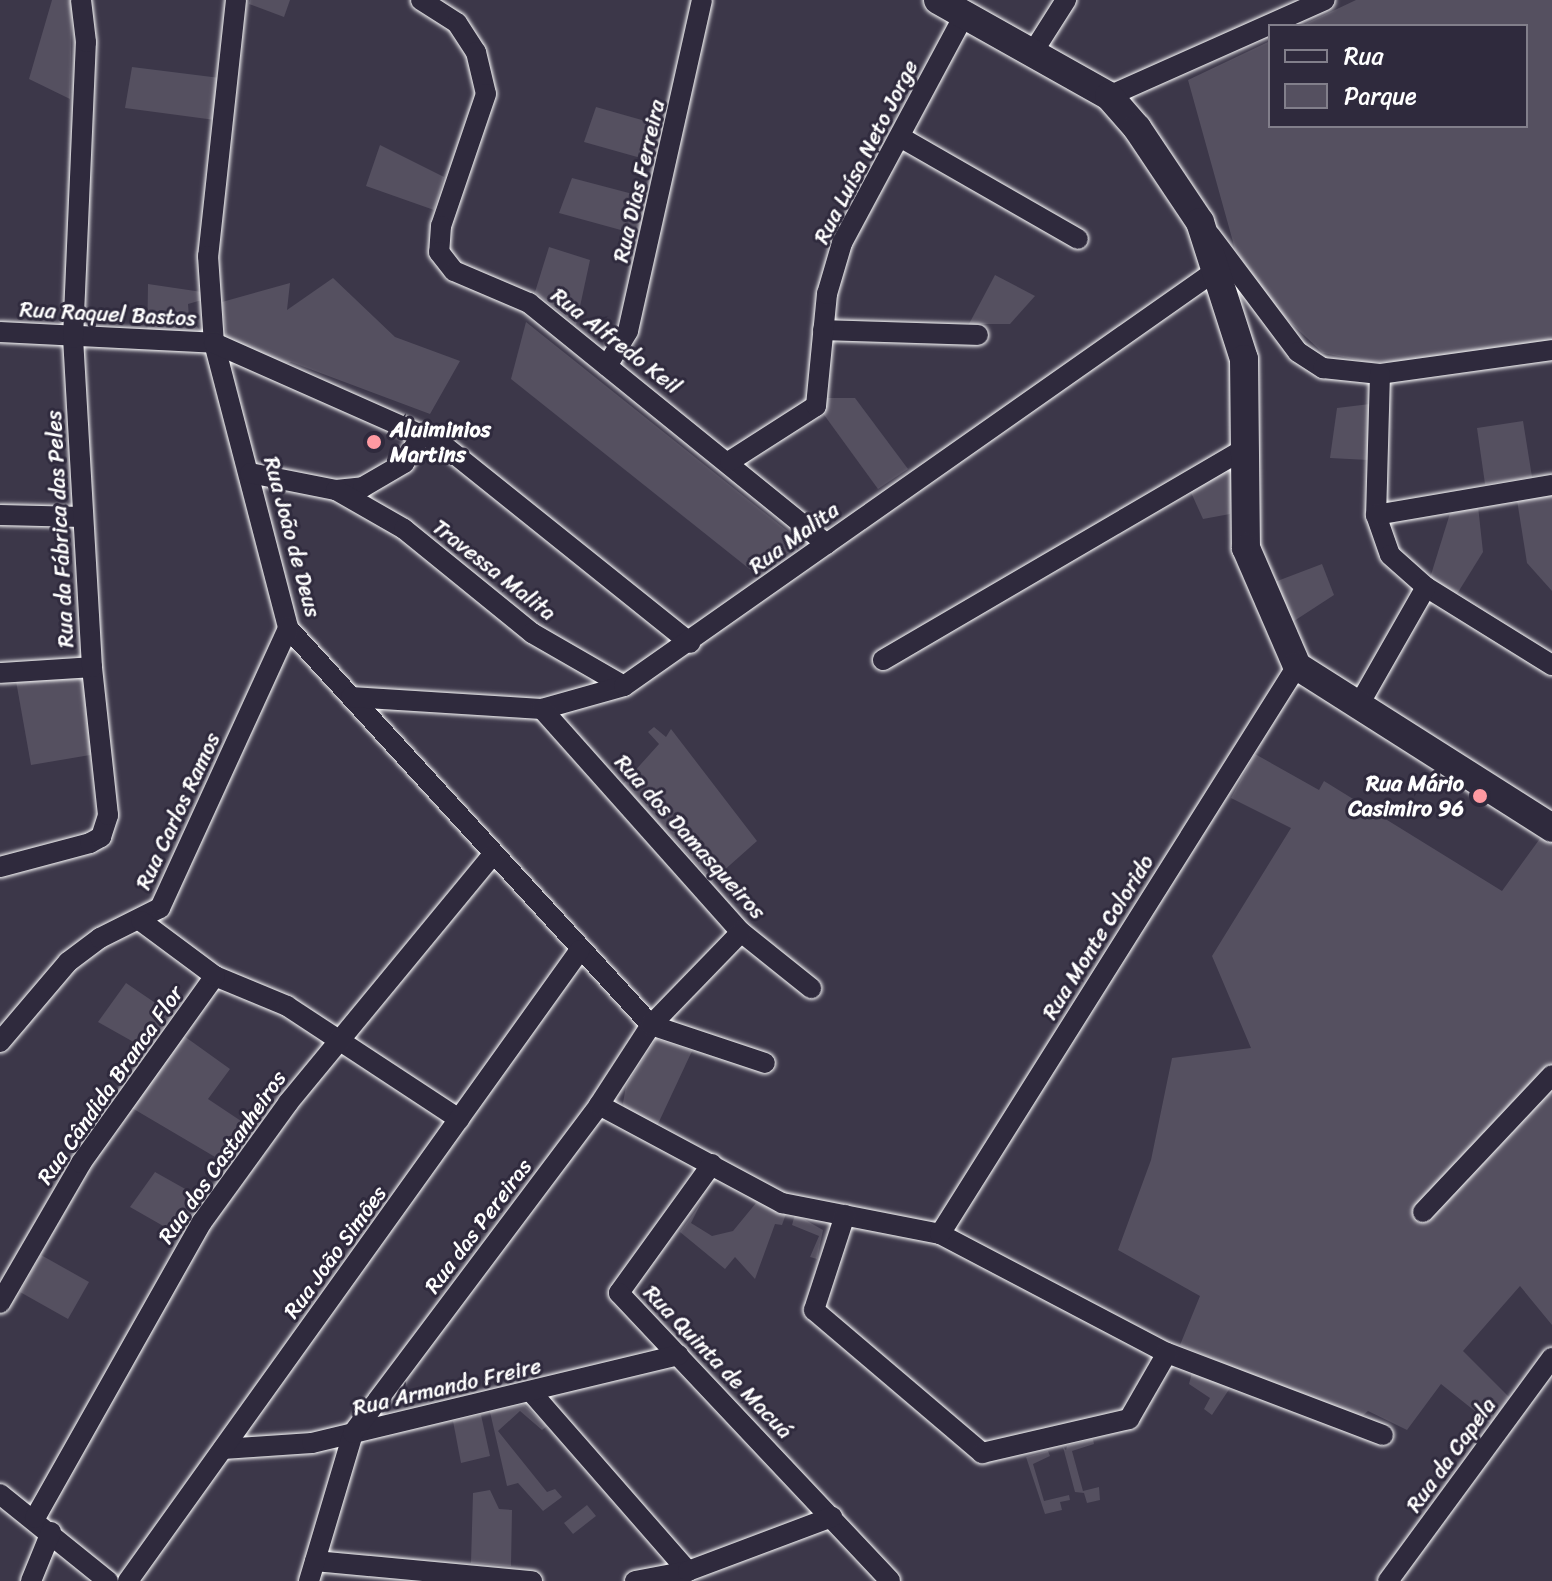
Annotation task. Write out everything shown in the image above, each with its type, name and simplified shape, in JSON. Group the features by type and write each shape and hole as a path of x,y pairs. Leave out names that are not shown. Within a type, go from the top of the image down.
{"street":[{"name":"Rua da Fábrica das Peles","path":"0,867 90,843 106,829 92,667 73,338 86,42 81,0"},
{"name":"Rua João de Deus","path":"236,0 208,256 214,343 288,628 651,1025 765,1063"},
{"name":"Rua Alfredo Keil","path":"422,0 457,23 476,52 486,94 441,226 439,252 454,271 529,303 730,461 827,544"},
{"name":"Rua Dias Ferreira","path":"607,366 628,331 702,0"},
{"path":"938,0 1109,96 1298,352 1323,368 1380,374 1552,350"},
{"path":"1033,52 1066,0"},
{"path":"1271,24 1325,0"},
{"name":"Rua Luísa Neto Jorge","path":"730,461 816,406 827,294 842,243 965,14"},
{"path":"1109,96 1268,25"},
{"path":"900,137 1078,239"},
{"path":"1200,222 1218,269 1244,359 1246,548 1297,666 1357,708 1552,828"},
{"name":"Rua Malita","path":"351,697 542,709 602,696 624,686 690,643 1218,269"},
{"path":"823,330 978,335"},
{"name":"Rua Raquel Bastos","path":"0,332 214,343"},
{"path":"214,343 420,437 442,444 690,643"},
{"path":"1380,374 1376,515 1390,555 1426,587 1552,665"},
{"name":"Travessa Malita","path":"336,490 389,476 404,463 420,437"},
{"path":"883,660 1246,448"},
{"name":"Travessa Malita","path":"250,473 336,490 404,529 532,633 624,686"},
{"path":"1376,515 1552,485"},
{"path":"0,515 83,517"},
{"path":"1357,708 1426,587"},
{"name":"Rua Carlos Ramos","path":"0,1042 68,962 100,938 141,921 167,896 288,628"},
{"name":"Rua Monte Colorido","path":"940,1234 1297,666"},
{"path":"0,673 92,667"},
{"name":"Rua dos Damasqueiros","path":"542,709 741,932 811,988"},
{"name":"Rua dos Castanheiros","path":"35,1518 202,1222 338,1040 493,854"},
{"name":"Rua Cândida Branca Flor","path":"0,1303 81,1163 215,976 141,921"},
{"name":"Rua das Pereiras","path":"312,1571 353,1433 599,1105 651,1025 741,932"},
{"name":"Rua João Simões","path":"128,1581 580,950"},
{"path":"215,976 287,1006 459,1119"},
{"path":"1423,1212 1552,1075"},
{"path":"599,1105 782,1203 940,1234 1167,1353 1383,1435"},
{"name":"Rua Quinta de Macuá","path":"712,1164 619,1293 890,1581"},
{"path":"845,1215 814,1310 982,1453 1129,1419 1167,1353"},
{"name":"Rua Armando Freire","path":"223,1449 260,1450 353,1433 532,1393 679,1355"},
{"name":"Rua da Capela","path":"1388,1581 1552,1358"},
{"path":"532,1393 688,1571"},
{"path":"0,1494 35,1518 108,1581"},
{"path":"635,1581 688,1571 832,1517"},
{"path":"31,1581 51,1532"},
{"path":"312,1571 532,1581"}],"green space":[{"path":"52,0 70,0 72,9 70,99 29,79"},
{"path":"250,0 290,0 284,17 249,4"},
{"path":"1356,0 1552,0 1552,340 1424,361 1368,362 1323,353 1276,309 1235,249 1188,80 1268,42 1268,128 1528,128 1528,24 1305,24"},
{"path":"132,67 220,78 215,120 125,108"},
{"path":"596,107 663,126 655,162 584,142"},
{"path":"380,145 444,177 434,210 366,186"},
{"path":"572,178 648,198 639,235 559,213"},
{"path":"549,247 590,260 576,325 535,292"},
{"path":"995,275 1035,296 1010,324 969,324"},
{"path":"333,278 395,337 460,361 430,414 291,362 274,367 227,341 222,302 290,283 287,310"},
{"path":"148,284 202,292 202,300 188,304 189,317 203,334 201,351 147,349"},
{"path":"526,322 795,537 792,550 757,575 511,379"},
{"path":"825,398 855,398 908,469 878,489 822,412"},
{"path":"1370,404 1368,460 1330,458 1337,408"},
{"path":"1523,421 1532,477 1485,484 1477,428"},
{"path":"1232,468 1230,514 1203,519 1189,488"},
{"path":"1552,494 1552,591 1527,563 1517,500"},
{"path":"1478,506 1483,552 1457,594 1430,578 1451,510"},
{"path":"1322,564 1334,595 1291,623 1272,583"},
{"path":"78,677 85,683 96,754 31,765 16,681"},
{"path":"654,727 666,737 671,729 757,841 712,881 623,784 659,744 648,732"},
{"path":"1255,754 1319,790 1324,781 1502,891 1544,833 1552,838 1552,1325 1520,1286 1463,1351 1509,1397 1491,1424 1441,1384 1407,1430 1368,1411 1358,1420 1180,1345 1200,1296 1118,1250 1151,1160 1172,1058 1251,1048 1212,956 1291,828 1231,798"},
{"path":"126,983 173,1015 146,1049 98,1022"},
{"path":"184,1036 230,1069 208,1099 253,1129 227,1164 132,1108"},
{"path":"656,1039 692,1051 657,1126 625,1109 623,1103 626,1086"},
{"path":"155,1172 203,1199 179,1235 130,1207"},
{"path":"740,1191 787,1211 782,1225 775,1224 755,1279 735,1257 725,1269 680,1232 701,1203 691,1223 712,1236 733,1231 756,1203"},
{"path":"795,1214 823,1230 817,1259 810,1257 819,1236 792,1225"},
{"path":"41,1255 89,1282 68,1319 20,1292"},
{"path":"1192,1372 1230,1388 1212,1415 1204,1409 1210,1398 1189,1384"},
{"path":"524,1405 547,1426 542,1430 520,1411 498,1431 547,1492 555,1489 562,1497 543,1511 518,1483 507,1486 490,1412"},
{"path":"481,1415 490,1456 461,1463 453,1421"},
{"path":"1093,1439 1094,1444 1072,1451 1083,1491 1099,1487 1100,1500 1087,1503 1084,1493 1075,1492 1063,1447 1066,1450 1067,1446"},
{"path":"1048,1451 1050,1456 1033,1464 1044,1501 1069,1495 1070,1500 1060,1502 1062,1510 1045,1514 1026,1457"},
{"path":"490,1490 499,1509 512,1510 511,1566 471,1563 473,1493"},
{"path":"587,1505 596,1516 573,1534 564,1523"}],"place":[{"name":"Aluiminios Martins","path":"374,442"},
{"name":"Rua Mário Casimiro 96","path":"1480,796"}]}
